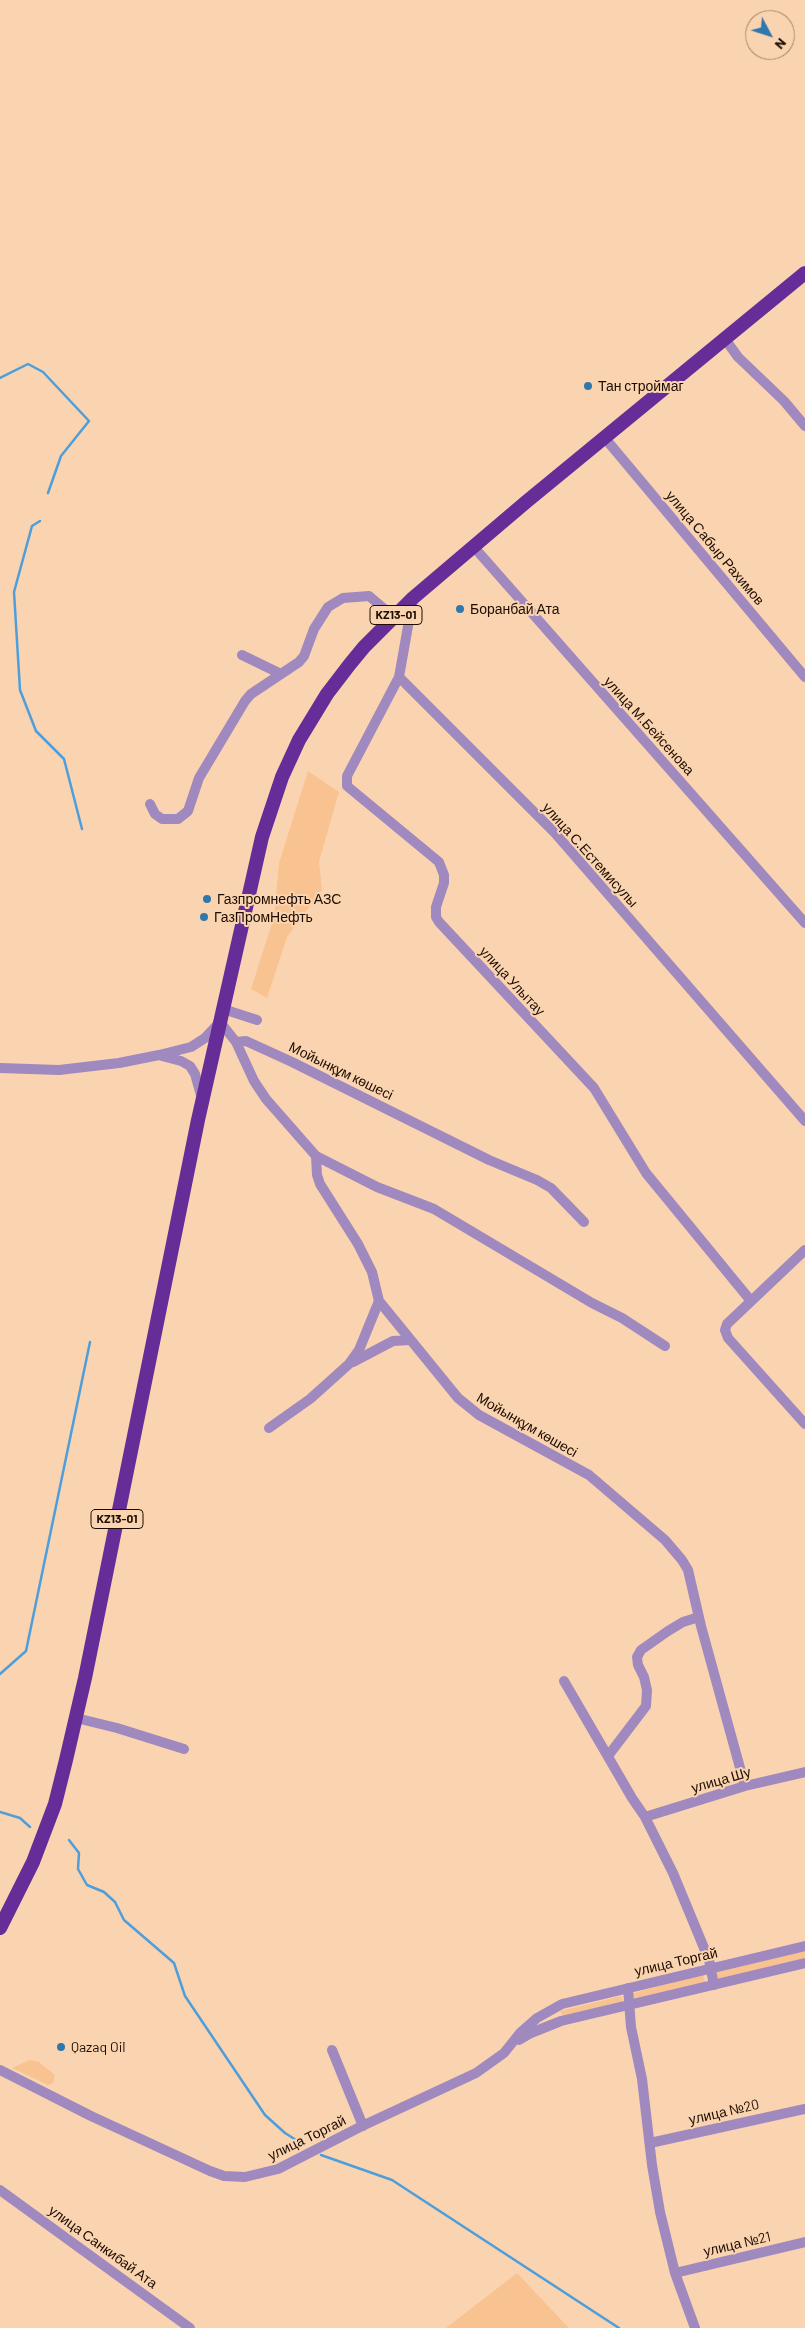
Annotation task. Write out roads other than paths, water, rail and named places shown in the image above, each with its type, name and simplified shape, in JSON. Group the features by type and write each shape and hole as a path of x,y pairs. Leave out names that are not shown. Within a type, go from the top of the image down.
{"highway":[{"name":"KZ13-01","path":"0,1928 32,1862 49,1819 76,1718 202,1101 262,836 282,777 299,740 327,694 364,647 413,598 604,437 805,273"}],"street":[{"path":"725,339 738,357 784,402 805,426"},
{"name":"улица Сабыр Рахимов","path":"604,437 805,677"},
{"name":"улица М.Бейсенова","path":"473,546 805,924"},
{"path":"150,804 155,814 162,819 178,819 185,815 191,806 198,778 245,701 251,694 299,662 304,656 314,629 328,607 359,592 369,596 394,616"},
{"path":"398,677 408,636 413,598"},
{"path":"242,656 268,666 281,674"},
{"name":"улица С.Естемисулы","path":"398,677 554,833 805,1121"},
{"name":"улица Улытау","path":"398,677 346,776 347,786 439,862 444,875 436,907 436,917 439,922 594,1088 646,1173 751,1301"},
{"path":"223,1008 257,1020"},
{"path":"0,1068 59,1070 119,1063 159,1055 181,1050 199,1043 220,1022 236,1042 254,1081 266,1099 316,1156 377,1187 434,1209 592,1303 622,1318 665,1346"},
{"name":"Мойынқұм көшесі","path":"236,1042 246,1041 292,1062 489,1160 537,1180 551,1188 584,1222"},
{"path":"159,1055 174,1058 190,1066 195,1074 202,1101"},
{"name":"Мойынқұм көшесі","path":"316,1156 317,1175 320,1184 358,1244 372,1272 379,1301 466,1407 589,1475 675,1549 688,1570 745,1786"},
{"path":"805,1250 726,1324 725,1333 805,1424"},
{"path":"349,1364 363,1341 379,1301"},
{"path":"269,1428 310,1399 349,1364 393,1341 410,1340"},
{"path":"608,1756 646,1706 647,1690 644,1677 638,1665 637,1656 641,1650 682,1622 699,1617"},
{"path":"564,1681 645,1817 673,1873 709,1960 709,1968 714,1986"},
{"path":"76,1718 134,1733 184,1749"},
{"name":"улица Шу","path":"645,1817 745,1786 805,1772"},
{"name":"улица Торгай","path":"510,2047 526,2028 552,2008 805,1946"},
{"name":"улица Торгай","path":"0,2070 176,2156 210,2171 235,2178 263,2174 278,2169 363,2126 476,2073 510,2047 548,2025 805,1963"},
{"path":"628,1988 631,2006 630,2027 642,2079 660,2212 675,2273 695,2328"},
{"path":"332,2050 363,2126"},
{"name":"улица №20","path":"650,2143 805,2108"},
{"name":"улица Санкибай Ата","path":"0,2190 190,2328"},
{"name":"улица №21","path":"675,2273 805,2242"}],"waterway":[{"path":"0,378 28,364 43,372 89,421 61,456 48,493"},
{"path":"40,521 32,526 14,592 20,690 36,731 64,759 82,829"},
{"path":"0,1674 26,1651 90,1342"},
{"path":"0,1812 20,1818 30,1827"},
{"path":"69,1840 79,1853 78,1869 87,1885 104,1892 115,1902 124,1920 174,1963 185,1996 265,2115 285,2133 304,2145"},
{"path":"321,2155 392,2180 619,2328"}],"place":[{"name":"Тан строймаг","path":"588,386"},
{"name":"Боранбай Ата","path":"460,609"},
{"name":"Газпромнефть АЗС","path":"207,899"},
{"name":"ГазПромНефть","path":"204,917"},
{"name":"Qazaq Oil","path":"61,2047"}]}
